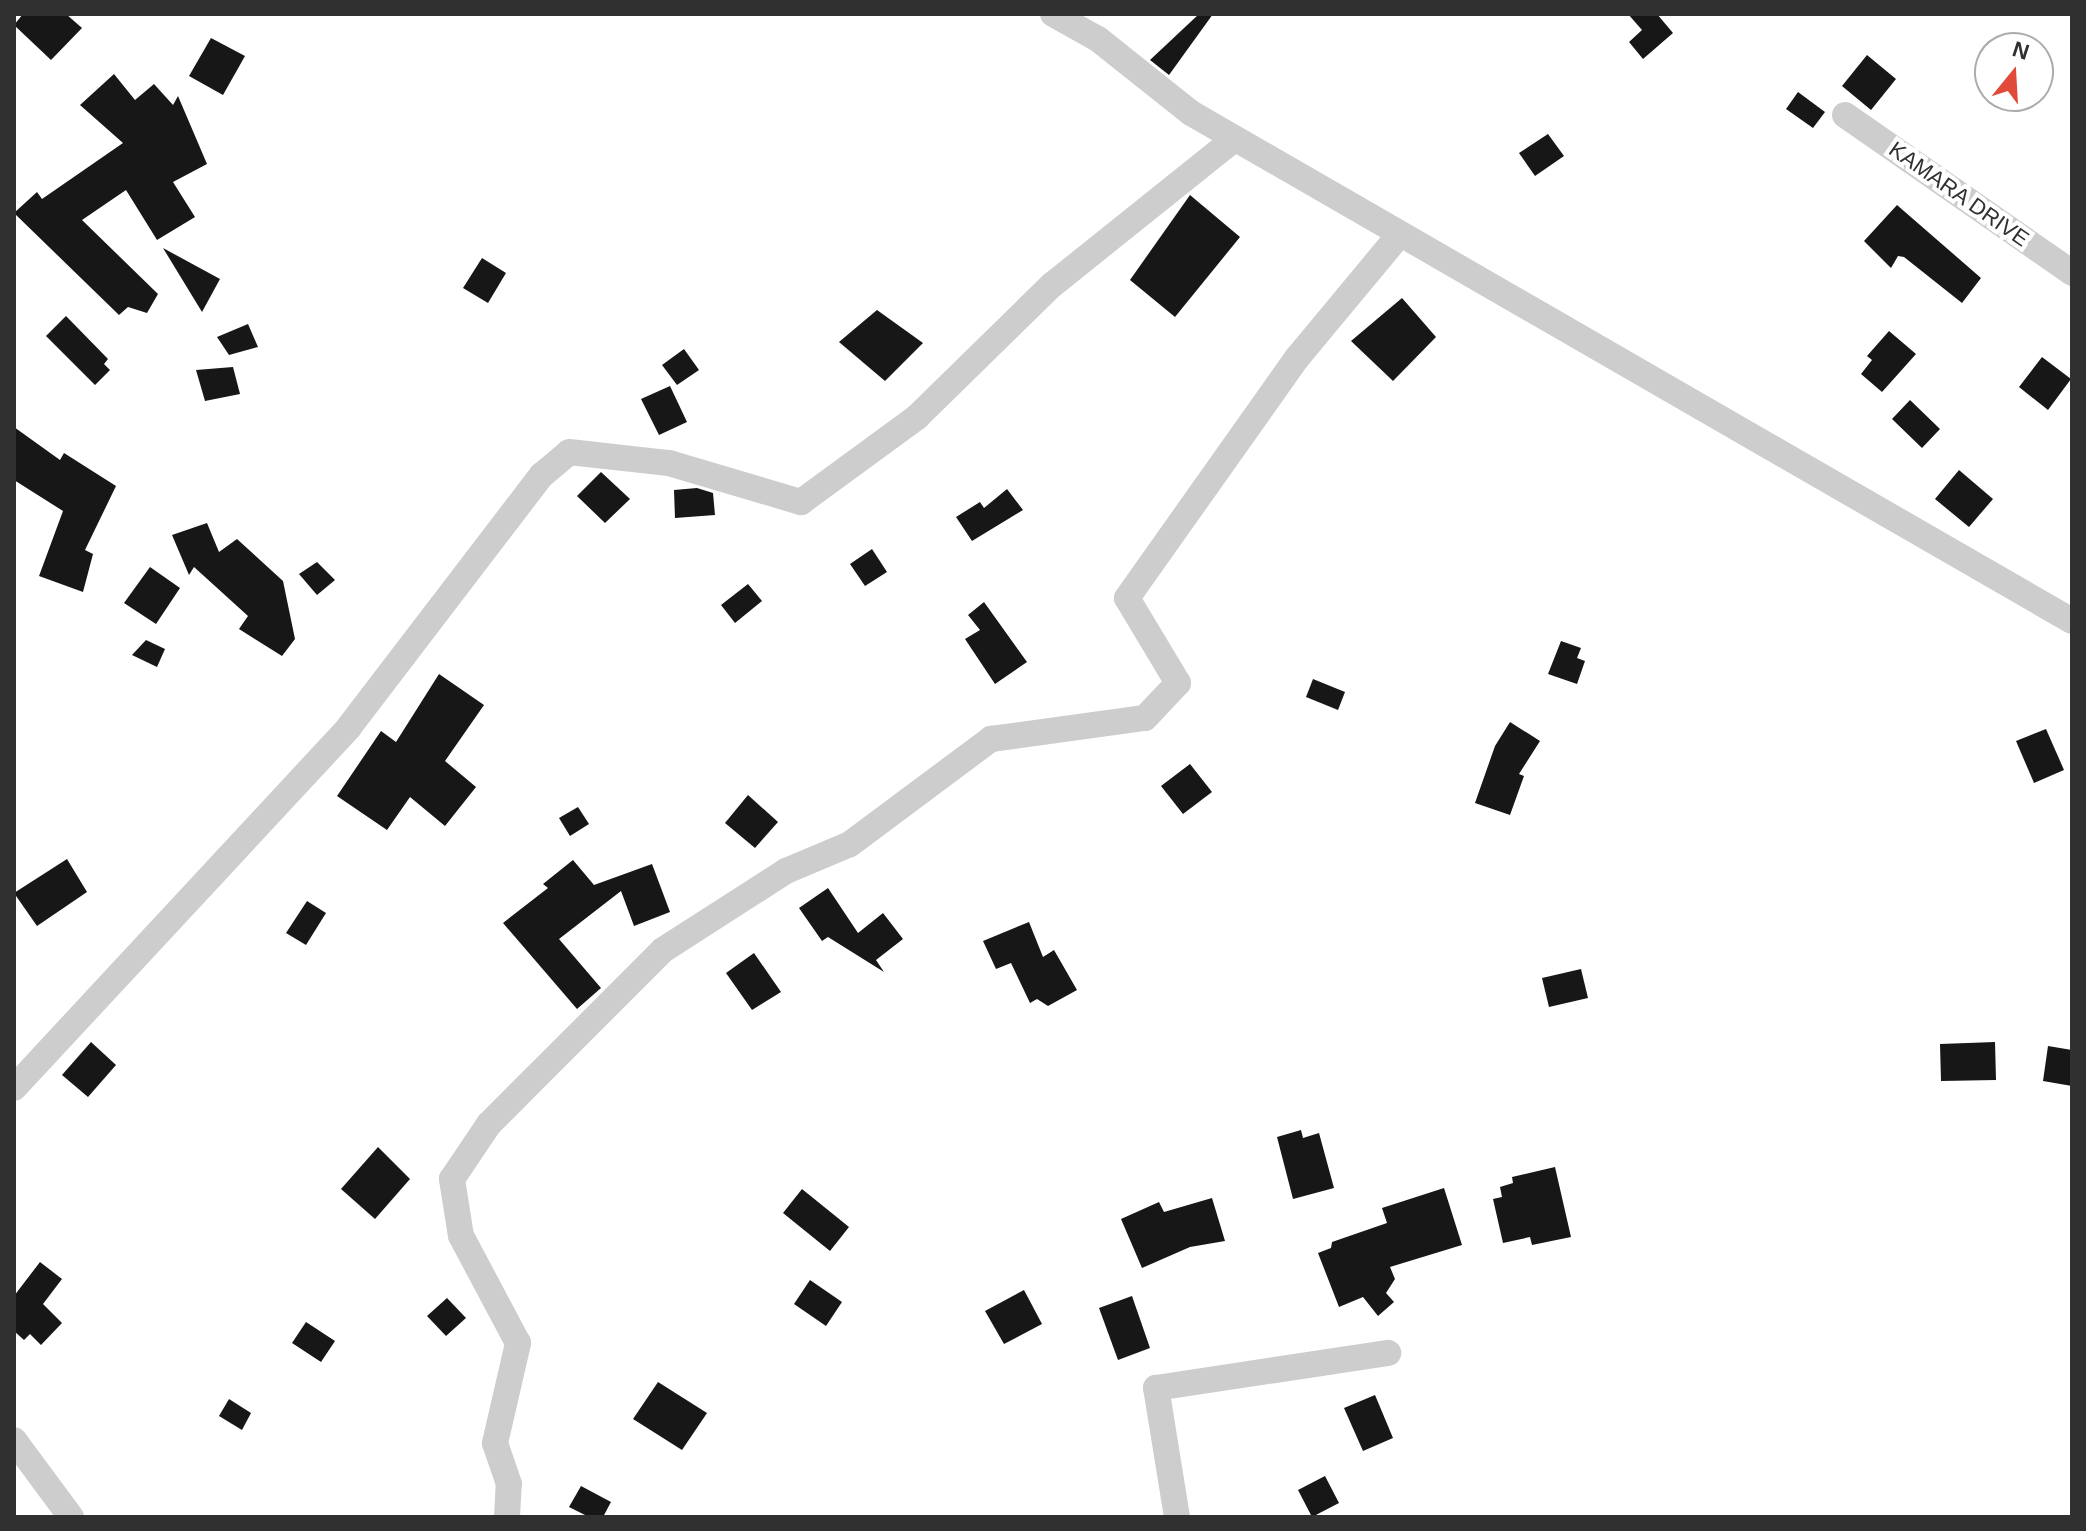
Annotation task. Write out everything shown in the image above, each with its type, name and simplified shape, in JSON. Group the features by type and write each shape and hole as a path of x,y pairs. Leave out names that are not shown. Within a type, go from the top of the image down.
{"street":[{"path":"1053,14 1098,39 1191,113 1234,139 2072,621"},
{"name":"KAMARA DRIVE","path":"1845,115 2072,273"},
{"path":"14,1088 349,727 542,475 569,452 669,463 801,502 917,417 1052,285 1234,139"},
{"path":"507,1517 509,1484 495,1443 518,1343 461,1236 452,1179 489,1124 663,950 786,871 850,844 991,739 1145,718 1178,683 1127,598 1297,358 1399,235"},
{"path":"1177,1517 1156,1388 1388,1353"},
{"path":"14,1440 71,1517"}],"building":[{"path":"23,14 66,14 82,28 51,60 14,25"},
{"path":"1199,14 1213,14 1169,75 1150,60"},
{"path":"1628,14 1657,14 1673,33 1643,59 1629,42 1642,30"},
{"path":"211,38 245,56 223,95 189,76"},
{"path":"1867,55 1896,79 1871,110 1842,86"},
{"path":"114,74 135,100 154,84 173,105 178,96 207,164 173,182 195,217 157,240 126,190 82,220 158,294 147,313 128,307 119,315 14,213 37,192 42,199 123,143 80,105"},
{"path":"1798,92 1825,112 1813,128 1786,109"},
{"path":"1548,134 1564,156 1535,176 1519,153"},
{"path":"1190,195 1240,237 1175,317 1130,280"},
{"path":"1897,205 1981,278 1962,303 1904,257 1898,256 1891,268 1864,241"},
{"path":"163,248 220,279 202,312"},
{"path":"482,258 506,273 488,303 463,288"},
{"path":"1402,298 1436,337 1393,381 1351,341"},
{"path":"877,310 923,343 885,381 839,342"},
{"path":"66,316 108,359 104,364 110,370 95,385 46,336"},
{"path":"248,324 258,347 229,355 217,337"},
{"path":"1889,331 1916,354 1882,392 1861,374 1872,360 1867,356"},
{"path":"684,349 699,370 677,385 662,365"},
{"path":"2042,357 2071,379 2048,410 2019,387"},
{"path":"233,367 240,394 205,401 196,370"},
{"path":"670,386 687,422 659,435 641,399"},
{"path":"1910,400 1940,429 1922,448 1892,419"},
{"path":"14,427 60,460 64,453 116,486 85,550 93,554 83,592 39,576 63,511 14,480"},
{"path":"1959,470 1993,499 1969,527 1935,499"},
{"path":"601,472 630,499 605,523 577,496"},
{"path":"697,488 713,493 715,515 675,518 674,490"},
{"path":"1007,489 1023,510 972,541 956,517 980,502 984,508"},
{"path":"207,523 219,552 237,539 283,581 295,639 282,656 239,629 248,616 194,567 189,575 172,535"},
{"path":"872,549 887,572 865,586 850,564"},
{"path":"317,562 335,580 317,595 299,574"},
{"path":"150,567 180,588 156,624 124,603"},
{"path":"748,584 762,601 735,623 721,605"},
{"path":"984,602 1027,662 995,684 965,639 980,630 968,615"},
{"path":"146,640 165,649 157,667 132,655"},
{"path":"1561,641 1581,648 1577,658 1585,661 1577,684 1548,674"},
{"path":"439,674 484,705 445,761 476,787 445,826 410,797 387,830 337,796 381,731 396,742"},
{"path":"1313,679 1345,692 1338,710 1306,697"},
{"path":"1510,722 1540,741 1519,774 1524,776 1510,815 1475,803 1495,746"},
{"path":"2046,729 2064,770 2034,783 2016,741"},
{"path":"1190,764 1212,792 1183,814 1161,786"},
{"path":"748,795 778,822 755,848 725,823"},
{"path":"578,807 589,824 570,836 559,818"},
{"path":"67,859 87,892 37,926 14,893"},
{"path":"573,860 594,885 652,864 670,912 634,926 621,891 559,939 601,988 577,1009 503,923 548,888 543,884"},
{"path":"828,888 858,933 883,913 903,939 876,960 884,972 828,937 822,941 799,908"},
{"path":"307,901 326,913 306,945 286,933"},
{"path":"1029,922 1043,957 1054,950 1077,990 1048,1006 1037,999 1030,1003 1011,963 996,969 983,941"},
{"path":"754,953 781,992 752,1010 726,973"},
{"path":"1581,969 1588,998 1549,1007 1542,978"},
{"path":"91,1042 116,1065 88,1097 62,1075"},
{"path":"1995,1042 1996,1080 1941,1081 1940,1044"},
{"path":"2048,1046 2072,1050 2072,1086 2043,1081"},
{"path":"1301,1130 1303,1138 1319,1133 1334,1188 1293,1199 1277,1137"},
{"path":"378,1147 410,1179 375,1219 341,1189"},
{"path":"1555,1167 1571,1237 1532,1245 1530,1237 1503,1243 1493,1199 1502,1197 1500,1187 1513,1183 1512,1177"},
{"path":"1444,1188 1462,1245 1390,1267 1395,1279 1386,1293 1394,1302 1378,1316 1363,1297 1339,1307 1318,1253 1331,1248 1332,1242 1387,1223 1382,1208"},
{"path":"802,1189 849,1227 830,1251 783,1213"},
{"path":"1212,1198 1225,1241 1190,1247 1142,1268 1121,1219 1159,1202 1164,1212"},
{"path":"40,1262 62,1279 43,1304 62,1323 41,1345 30,1334 24,1340 14,1331 14,1296"},
{"path":"810,1280 842,1302 826,1326 794,1304"},
{"path":"1024,1290 1042,1324 1004,1344 985,1311"},
{"path":"1132,1296 1150,1348 1118,1360 1099,1308"},
{"path":"447,1298 466,1318 446,1336 427,1316"},
{"path":"306,1322 335,1341 321,1362 292,1343"},
{"path":"658,1382 707,1413 682,1450 633,1419"},
{"path":"1375,1395 1393,1438 1363,1451 1344,1408"},
{"path":"229,1399 251,1413 242,1430 219,1416"},
{"path":"1325,1476 1339,1503 1312,1517 1298,1490"},
{"path":"581,1486 611,1502 603,1517 589,1517 569,1507"}]}
